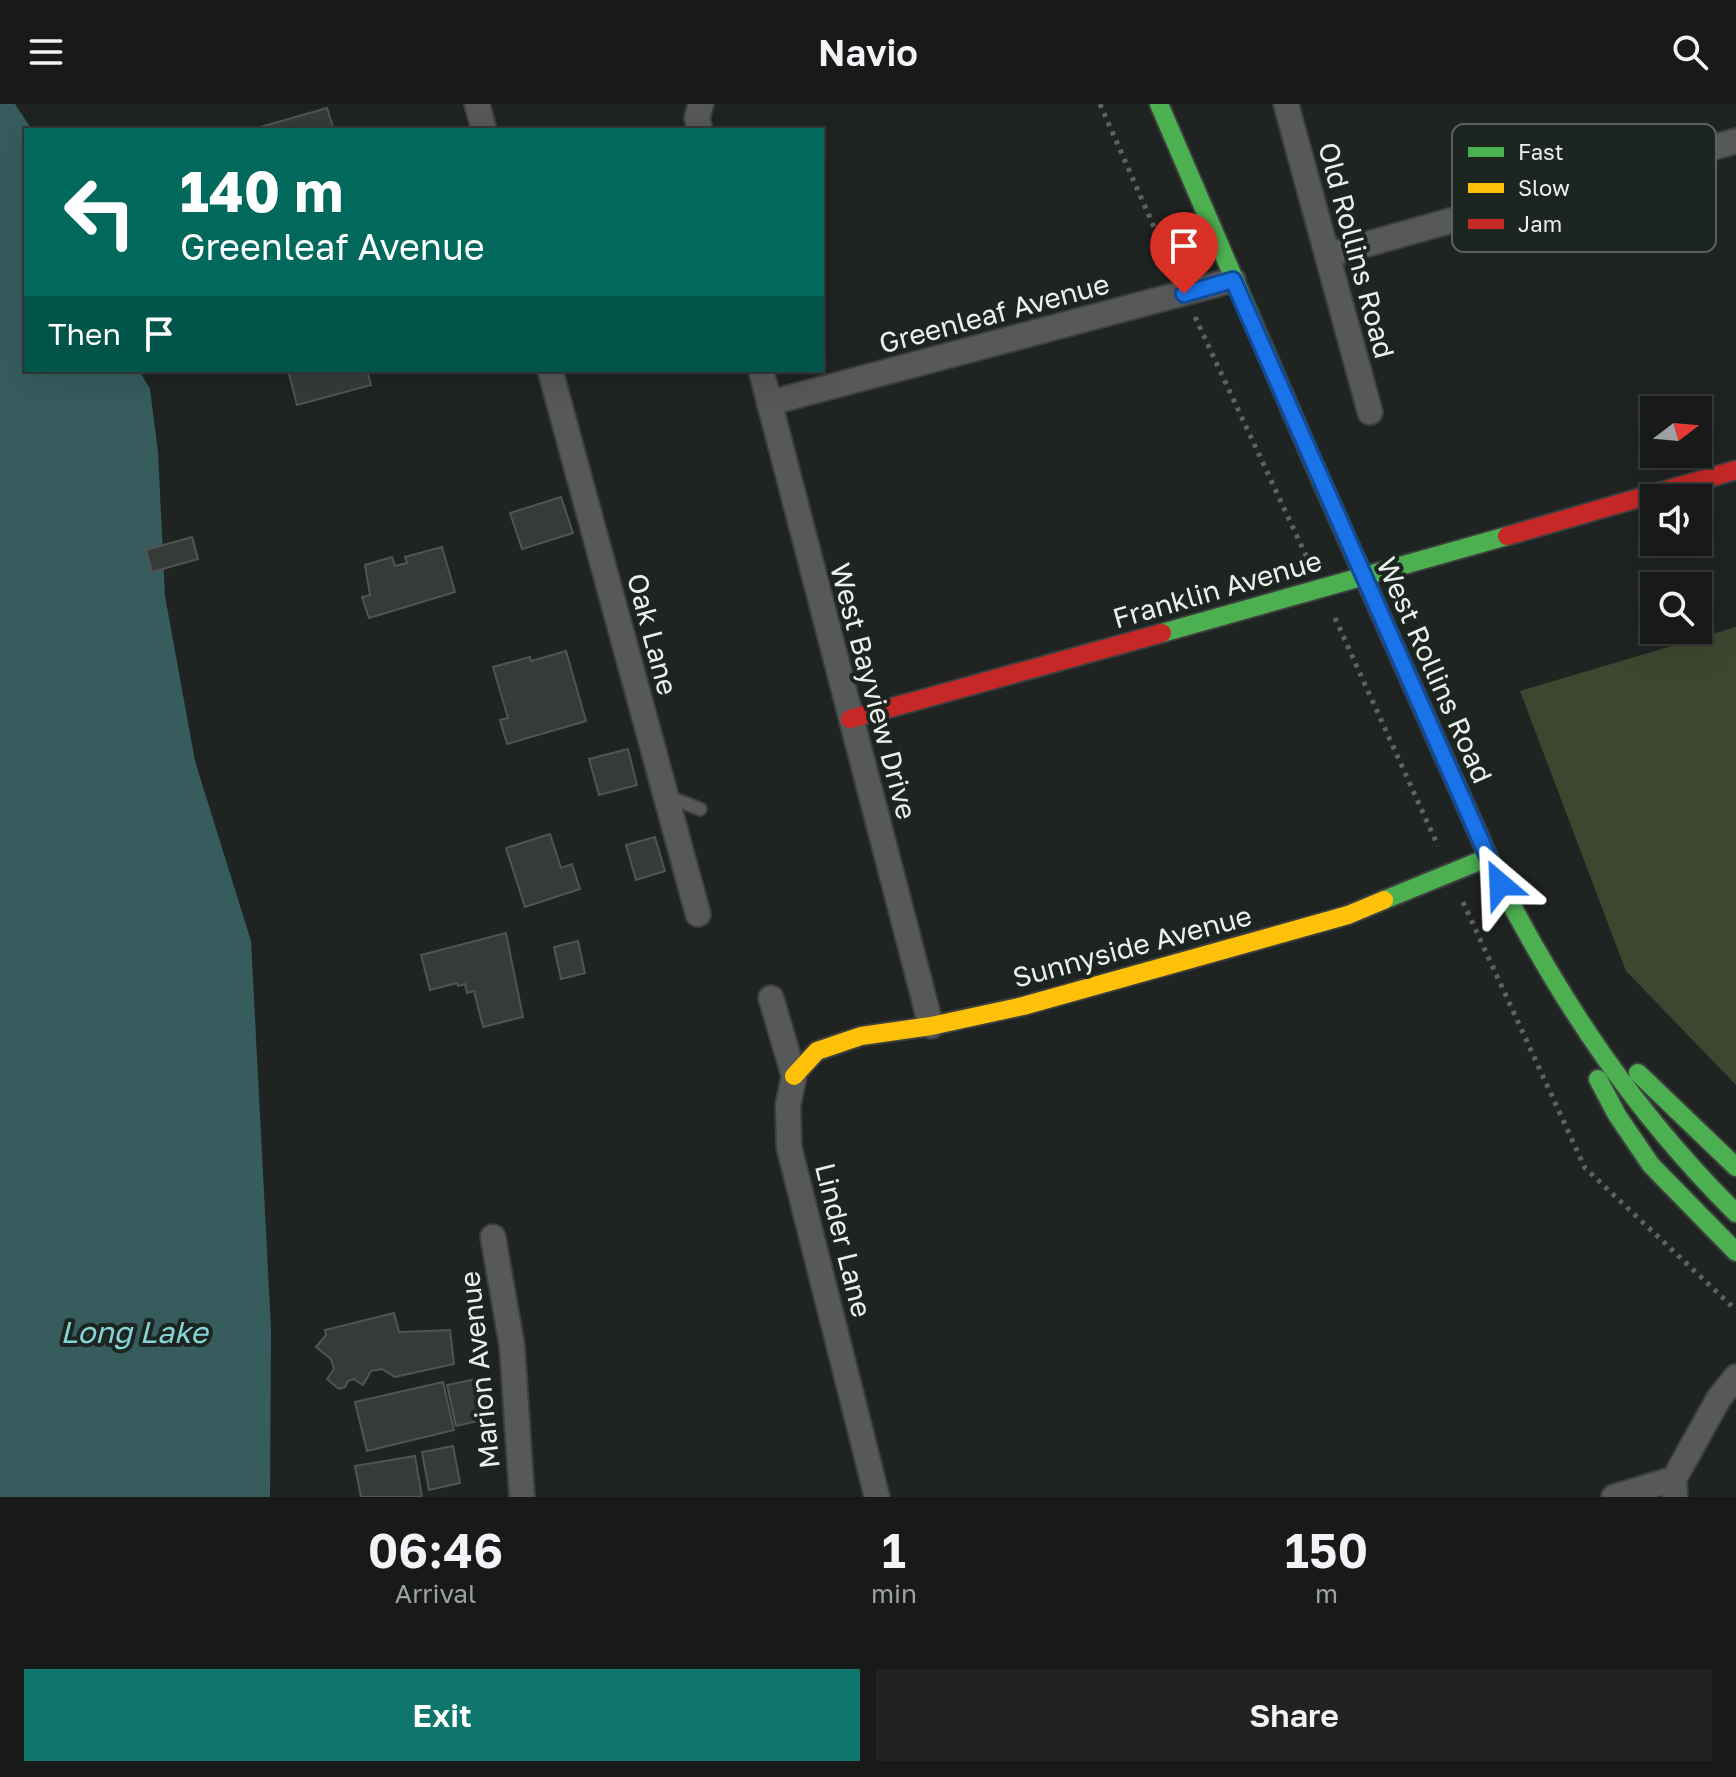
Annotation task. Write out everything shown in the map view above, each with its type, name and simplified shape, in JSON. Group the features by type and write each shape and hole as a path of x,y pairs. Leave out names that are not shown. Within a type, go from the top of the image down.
{"street":[{"path":"477,104 483,128"},
{"path":"700,128 697,118 701,104"},
{"name":"West Rollins Road","path":"1159,104 1487,858 1571,1012 1622,1085 1699,1179 1736,1213"},
{"name":"Old Rollins Road","path":"1286,104 1370,412"},
{"path":"1716,147 1736,141"},
{"path":"1328,255 1452,220"},
{"name":"Greenleaf Avenue","path":"769,403 1233,280"},
{"name":"Oak Lane","path":"551,372 698,914"},
{"name":"West Bayview Drive","path":"761,372 931,1026"},
{"name":"Franklin Avenue","path":"850,719 1322,589 1736,470"},
{"name":"Sunnyside Avenue","path":"794,1076 817,1051 861,1036 931,1026 1023,1006 1348,915 1487,858"},
{"path":"1549,975 1656,1093 1736,1167"},
{"name":"Linder Lane","path":"771,998 794,1076 788,1105 789,1147 877,1497"},
{"path":"1571,1012 1590,1064 1617,1115 1642,1152 1736,1252"},
{"name":"Marion Avenue","path":"493,1237 512,1346 522,1497"},
{"path":"1614,1497 1674,1488 1719,1398 1736,1377"}],"lane":[{"path":"666,795 700,809"}],"path":[{"path":"1100,104 1585,1168 1736,1310"}],"green space":[{"path":"1736,627 1736,1085 1626,971 1520,691 1679,644 1712,644 1712,634"}],"water":[{"name":"Long Lake","path":"0,104 15,104 31,128 24,128 24,372 140,372 150,389 158,452 165,596 195,761 251,941 271,1328 270,1497 0,1497"}],"building":[{"path":"327,108 333,128 257,128"},
{"path":"289,372 368,372 371,385 297,405"},
{"path":"561,497 573,533 522,549 510,513"},
{"path":"192,537 198,559 152,572 146,550"},
{"path":"442,547 455,592 369,618 362,597 370,595 365,565 392,557 395,566 407,563 405,557"},
{"path":"566,651 586,721 507,744 500,720 508,718 493,667"},
{"path":"628,749 637,785 599,795 589,759"},
{"path":"550,834 561,868 572,864 580,889 525,907 506,848"},
{"path":"655,837 665,871 636,880 626,845"},
{"path":"506,933 523,1017 483,1027 474,991 467,993 465,984 458,986 457,983 430,990 421,955"},
{"path":"578,941 585,973 561,979 554,947"},
{"path":"394,1313 399,1332 450,1330 454,1364 395,1377 382,1369 371,1371 363,1385 354,1379 339,1389 327,1379 334,1369 331,1359 316,1347 326,1335 325,1330"},
{"path":"481,1378 490,1418 456,1426 447,1385"},
{"path":"443,1382 454,1430 367,1451 355,1402"},
{"path":"453,1446 460,1483 429,1490 422,1452"},
{"path":"415,1456 422,1497 361,1497 355,1466"}],"traffic: fast":[{"path":"1159,104 1316,469"},
{"path":"1162,633 1507,536"},
{"path":"1384,900 1487,858"},
{"path":"1499,881 1549,971 1604,1056 1666,1137 1736,1213"},
{"path":"1638,1073 1736,1167"},
{"path":"1598,1079 1617,1115 1651,1165 1736,1252"}],"traffic: slow":[{"path":"1316,469 1499,881"},
{"path":"794,1076 817,1051 861,1036 931,1026 1023,1006 1348,915 1384,900"}],"traffic: jam":[{"path":"1507,536 1736,470"},
{"path":"850,719 1162,633"}],"route":[{"path":"1184,294 1233,280 1500,884"}]}
